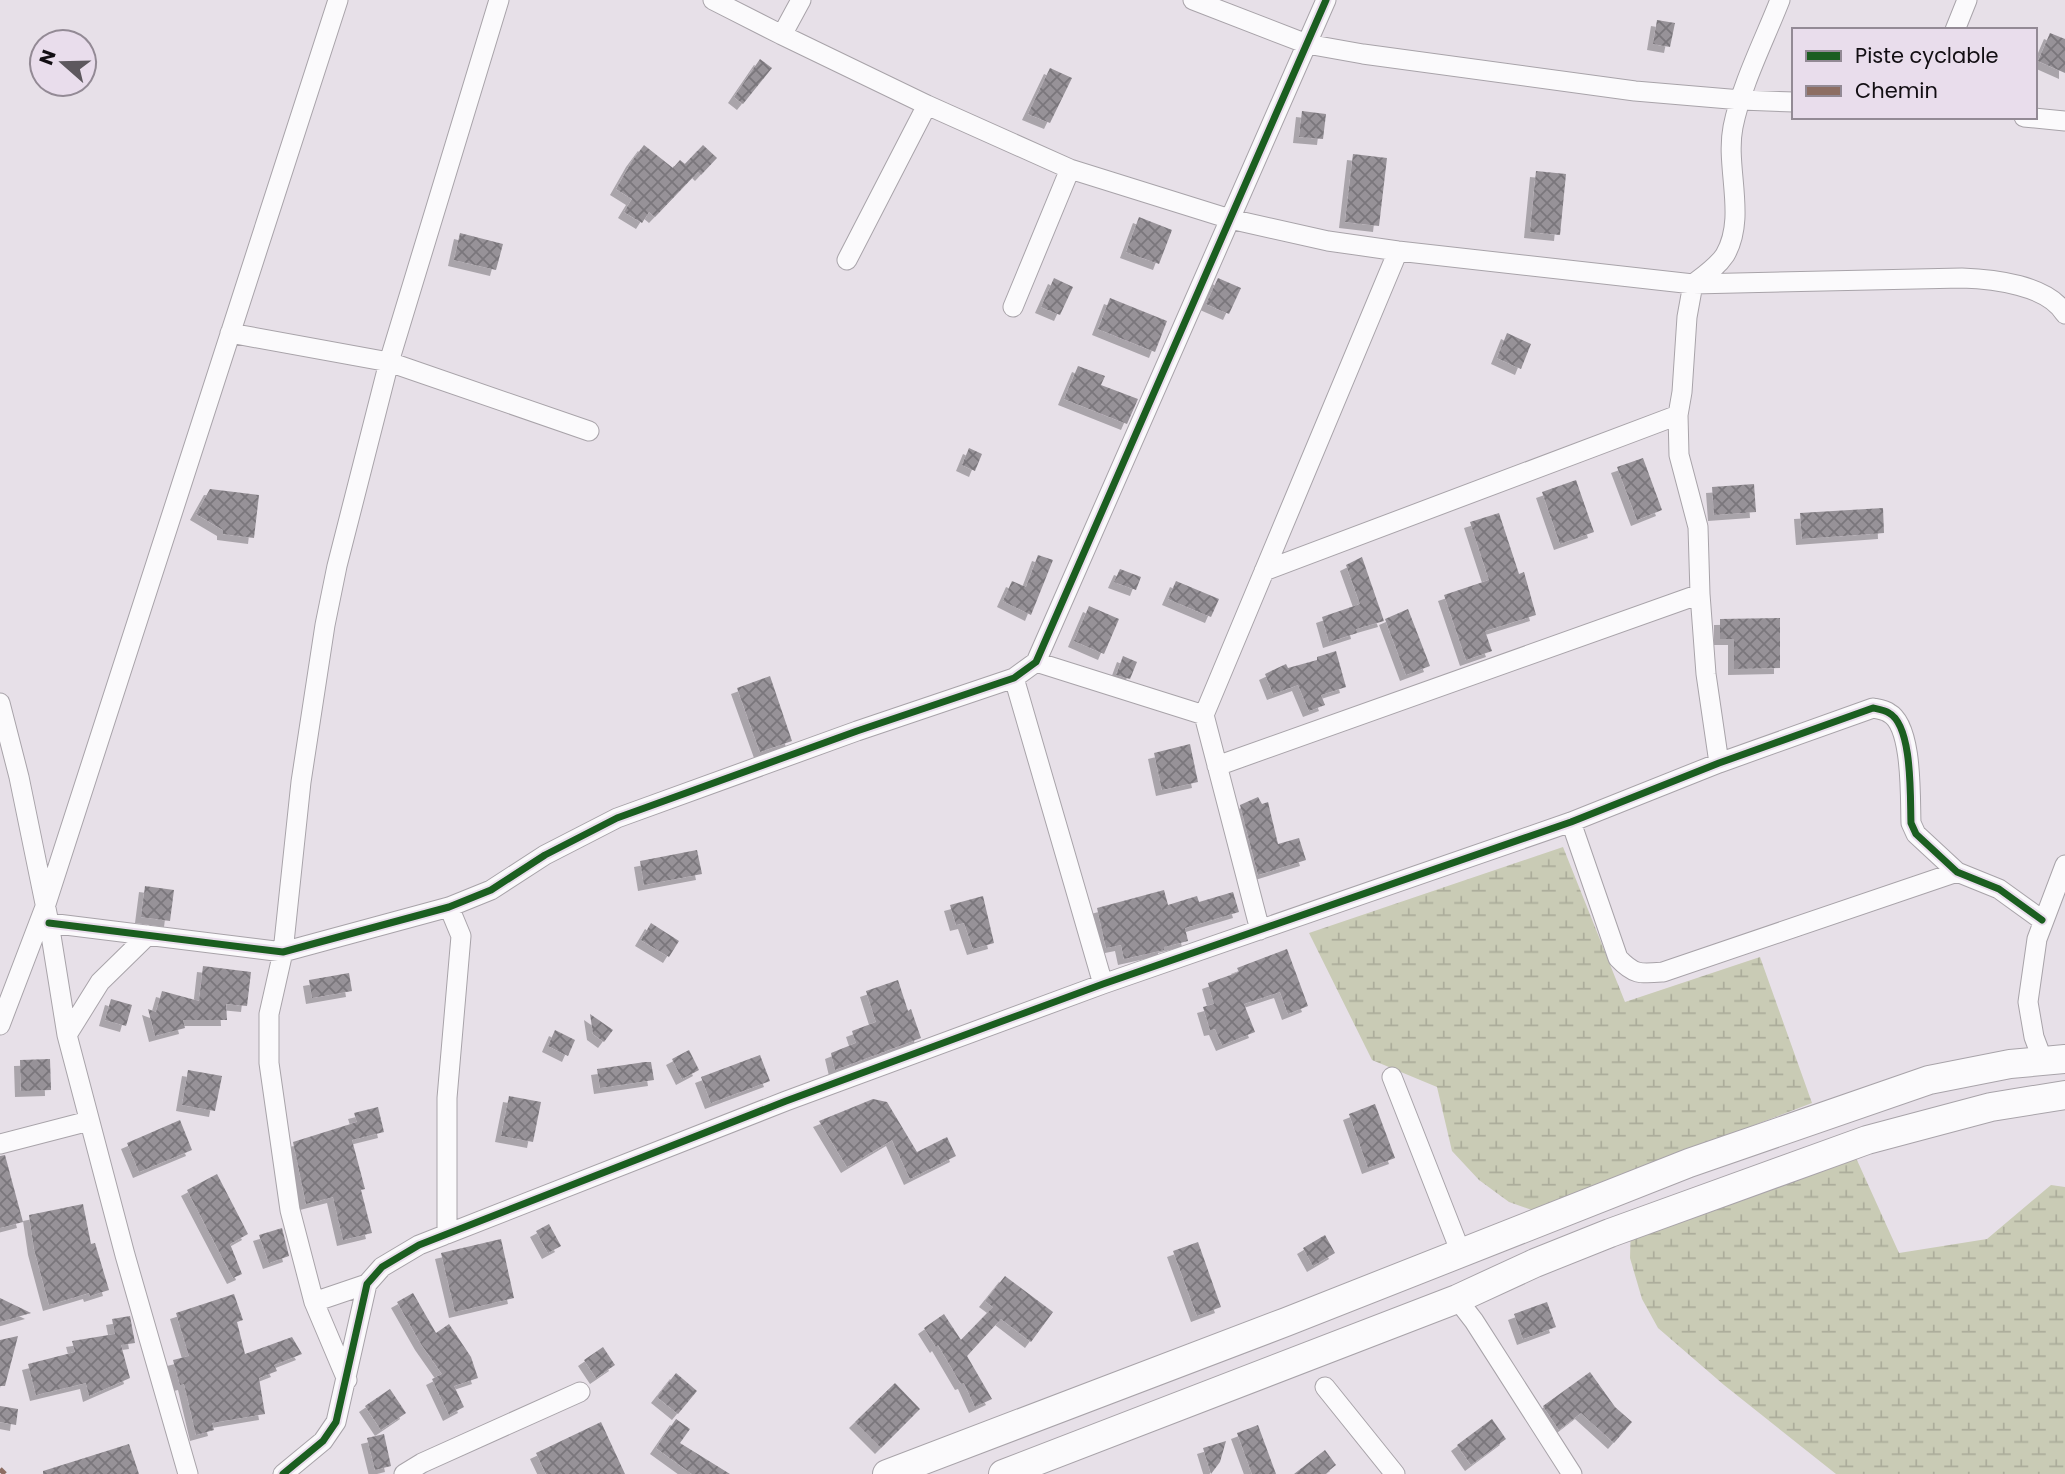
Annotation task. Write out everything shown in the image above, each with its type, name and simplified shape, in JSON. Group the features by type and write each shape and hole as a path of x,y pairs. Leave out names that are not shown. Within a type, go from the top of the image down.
{"highway":[{"path":"887,1474 1689,1163 1930,1080 2010,1063 2054,1060"},
{"path":"1003,1474 1457,1299 1535,1263 1610,1233 1867,1140 1991,1107 2065,1095"}],"street":[{"path":"0,1025 47,915 338,0"},
{"path":"346,1380 314,1302 290,1210 269,1063 269,1014 283,952 301,782 325,625 337,566 389,362 499,0"},
{"path":"713,0 927,105 1070,169 1230,219 1328,241 1398,251 1693,284 1989,279 2040,293 2054,300 2065,314"},
{"path":"782,35 801,0"},
{"path":"1193,0 1307,44 1363,54 1635,91 1792,102"},
{"path":"47,915 148,935 283,952 449,907 491,890 545,855 617,818 869,726 1014,678 1036,662 1326,0"},
{"path":"1719,763 1706,674 1698,527 1680,462 1678,415 1687,317 1693,284 1713,269 1725,255 1732,236 1735,217 1731,162 1732,130 1780,0"},
{"path":"1956,28 1967,0"},
{"path":"847,260 927,105"},
{"path":"2037,118 2065,121"},
{"path":"1013,307 1070,169"},
{"path":"1260,930 1204,715 1398,251"},
{"path":"230,333 389,362 589,430"},
{"path":"1264,571 1678,415"},
{"path":"1217,766 1700,594"},
{"path":"1036,662 1204,715"},
{"path":"1014,678 1103,984"},
{"path":"0,703 19,777 47,915 67,1035 188,1474"},
{"path":"314,1302 367,1283 382,1267 419,1245 773,1106 1103,984 1571,822 1719,763 1873,708 1890,713 1900,726 1907,747 1913,829 1916,834 1957,872 1999,889 2042,920"},
{"path":"1571,822 1618,958 1639,974 1663,972 1957,872"},
{"path":"2054,1060 2034,1037 2028,1002 2042,920 2065,865"},
{"path":"447,1234 447,1098 461,936 449,907"},
{"path":"67,1035 100,982 148,935"},
{"path":"1392,1077 1461,1253"},
{"path":"0,1144 89,1121"},
{"path":"283,1474 323,1441 336,1422 367,1283"},
{"path":"1457,1299 1474,1321 1572,1474"},
{"path":"1325,1387 1395,1474"},
{"path":"404,1474 422,1463 580,1392"}],"green space":[{"path":"1563,847 1625,1002 1760,957 1812,1103 1532,1210 1509,1202 1479,1180 1452,1151 1437,1087 1372,1060 1309,933"},
{"path":"1847,1138 1899,1253 1987,1239 2051,1185 2065,1187 2065,1474 1836,1474 1724,1385 1658,1328 1642,1299 1630,1258 1631,1223"}],"building":[{"path":"1657,20 1675,23 1670,47 1653,44"},
{"path":"2050,33 2065,39 2065,73 2038,61"},
{"path":"760,59 772,68 743,104 734,97"},
{"path":"1050,68 1072,78 1050,123 1028,114"},
{"path":"1302,111 1326,114 1323,139 1299,137"},
{"path":"644,145 673,168 680,160 685,164 703,145 717,158 701,175 698,172 655,217 649,212 642,223 624,212 632,199 616,189"},
{"path":"1353,154 1387,158 1379,226 1345,222"},
{"path":"1536,171 1566,174 1560,235 1530,232"},
{"path":"1139,217 1172,230 1159,264 1126,252"},
{"path":"460,233 503,244 496,270 454,260"},
{"path":"1054,278 1073,287 1060,315 1041,307"},
{"path":"1218,278 1241,288 1229,314 1206,304"},
{"path":"1110,298 1167,321 1155,352 1098,329"},
{"path":"1507,333 1531,344 1521,369 1497,358"},
{"path":"1078,366 1105,376 1101,385 1138,399 1127,424 1064,399"},
{"path":"969,448 982,454 975,471 962,465"},
{"path":"1643,458 1662,510 1637,520 1617,467"},
{"path":"1576,480 1594,532 1560,544 1542,492"},
{"path":"1754,484 1756,512 1714,515 1712,487"},
{"path":"210,489 259,495 254,538 223,534 223,530 196,514"},
{"path":"1883,508 1884,533 1802,539 1800,513"},
{"path":"1499,513 1519,574 1524,572 1536,615 1485,631 1492,651 1466,660 1444,595 1489,580 1470,522"},
{"path":"1038,555 1053,560 1031,615 1003,601 1012,581 1026,587"},
{"path":"1362,557 1384,621 1356,629 1357,633 1329,642 1322,617 1360,604 1346,565"},
{"path":"1120,569 1141,577 1136,590 1114,582"},
{"path":"1176,581 1219,599 1211,617 1168,599"},
{"path":"1089,606 1119,619 1104,654 1074,641"},
{"path":"1408,609 1430,666 1406,675 1385,619"},
{"path":"1780,618 1780,668 1734,669 1734,639 1720,639 1720,619"},
{"path":"1336,651 1346,687 1321,695 1325,705 1309,711 1298,685 1273,694 1265,674 1286,664 1288,668 1317,660 1317,657"},
{"path":"1123,656 1137,662 1130,679 1116,675"},
{"path":"770,676 792,741 760,752 737,688"},
{"path":"1190,744 1198,782 1162,790 1154,753"},
{"path":"1258,797 1262,804 1268,802 1278,844 1299,838 1306,860 1258,875 1240,805"},
{"path":"697,850 702,874 644,885 640,861"},
{"path":"145,886 174,890 170,921 141,917"},
{"path":"1164,890 1168,905 1197,896 1199,902 1233,892 1239,912 1185,928 1188,941 1164,947 1164,950 1124,959 1121,945 1106,948 1097,908"},
{"path":"983,896 994,943 973,949 964,923 956,925 950,905"},
{"path":"651,923 679,941 669,957 641,940"},
{"path":"1287,949 1308,1006 1288,1014 1280,992 1244,1004 1255,1032 1222,1045 1215,1029 1210,1030 1203,1007 1214,1004 1208,983 1239,972 1237,968"},
{"path":"203,966 251,972 247,1006 226,1004 227,1020 183,1020 185,1028 155,1036 148,1009 156,1012 162,991 199,1001"},
{"path":"349,973 352,991 312,998 309,980"},
{"path":"898,980 908,1011 911,1009 921,1038 835,1070 831,1053 856,1043 852,1031 876,1022 866,991"},
{"path":"111,999 132,1005 126,1026 105,1020"},
{"path":"590,1014 613,1030 604,1042 593,1034"},
{"path":"555,1030 575,1040 568,1056 548,1046"},
{"path":"689,1050 699,1070 682,1079 672,1059"},
{"path":"760,1055 770,1081 711,1103 701,1077"},
{"path":"50,1059 51,1090 21,1091 20,1060"},
{"path":"651,1062 654,1080 600,1088 597,1069"},
{"path":"188,1070 222,1076 215,1111 182,1105"},
{"path":"509,1096 541,1102 533,1142 501,1136"},
{"path":"873,1099 887,1102 917,1152 947,1137 956,1156 910,1179 892,1140 847,1167 819,1121"},
{"path":"1375,1104 1395,1158 1368,1168 1349,1114"},
{"path":"378,1107 384,1132 352,1140 365,1189 361,1190 372,1233 343,1240 333,1197 306,1204 293,1142 357,1122 354,1113"},
{"path":"180,1120 192,1150 139,1172 127,1143"},
{"path":"5,1155 23,1222 0,1228 0,1156"},
{"path":"217,1174 248,1234 230,1244 242,1274 233,1278 187,1190"},
{"path":"83,1204 91,1244 95,1243 109,1290 49,1305 34,1249 29,1215"},
{"path":"549,1224 561,1246 548,1253 536,1231"},
{"path":"282,1228 289,1256 269,1263 259,1235"},
{"path":"1325,1235 1335,1253 1313,1266 1303,1248"},
{"path":"501,1239 514,1298 455,1312 441,1253"},
{"path":"1198,1242 1221,1307 1197,1316 1173,1251"},
{"path":"1005,1276 1053,1312 1031,1342 1001,1319 967,1356 992,1399 975,1407 964,1383 961,1384 938,1345 936,1347 924,1328 944,1314 961,1340 993,1307 985,1301"},
{"path":"413,1293 436,1333 449,1324 471,1357 478,1378 454,1386 464,1407 449,1415 432,1379 442,1374 397,1302"},
{"path":"234,1294 243,1320 237,1322 245,1354 292,1337 302,1354 274,1365 277,1371 259,1378 265,1414 212,1423 214,1430 196,1435 184,1384 180,1385 173,1360 189,1356 176,1313"},
{"path":"0,1298 31,1313 0,1322"},
{"path":"1547,1302 1556,1327 1523,1339 1514,1314"},
{"path":"130,1316 135,1343 121,1345 130,1378 89,1396 86,1383 36,1395 28,1364 75,1352 72,1341 115,1334 112,1319"},
{"path":"18,1336 5,1386 0,1386 0,1340"},
{"path":"603,1347 615,1365 596,1378 584,1360"},
{"path":"1590,1372 1615,1407 1632,1422 1614,1443 1581,1413 1559,1430 1543,1406"},
{"path":"676,1373 697,1391 678,1414 657,1397"},
{"path":"895,1383 920,1409 881,1448 855,1422"},
{"path":"390,1389 406,1413 381,1430 365,1406"},
{"path":"0,1406 18,1409 16,1425 0,1422"},
{"path":"676,1419 690,1429 680,1443 730,1474 692,1474 656,1448"},
{"path":"1492,1419 1506,1439 1471,1465 1457,1445"},
{"path":"601,1422 625,1474 546,1474 536,1453"},
{"path":"1258,1425 1276,1474 1252,1474 1237,1433"},
{"path":"384,1434 391,1466 375,1470 367,1438"},
{"path":"1226,1441 1220,1462 1211,1474 1203,1448"},
{"path":"129,1444 139,1474 43,1474 43,1471"},
{"path":"1325,1450 1336,1465 1325,1474 1294,1474"}],"marked path":[{"path":"0,1469 5,1474"}],"cycle path":[{"path":"49,923 283,952 449,907 491,890 545,855 617,818 857,731 1014,678 1036,662 1326,0"},
{"path":"283,1474 323,1441 336,1422 367,1284 382,1267 419,1245 786,1101 1103,984 1571,822 1719,763 1873,708 1889,713 1897,720 1902,732 1909,764 1911,823 1916,834 1957,872 1999,889 2042,920"}]}
